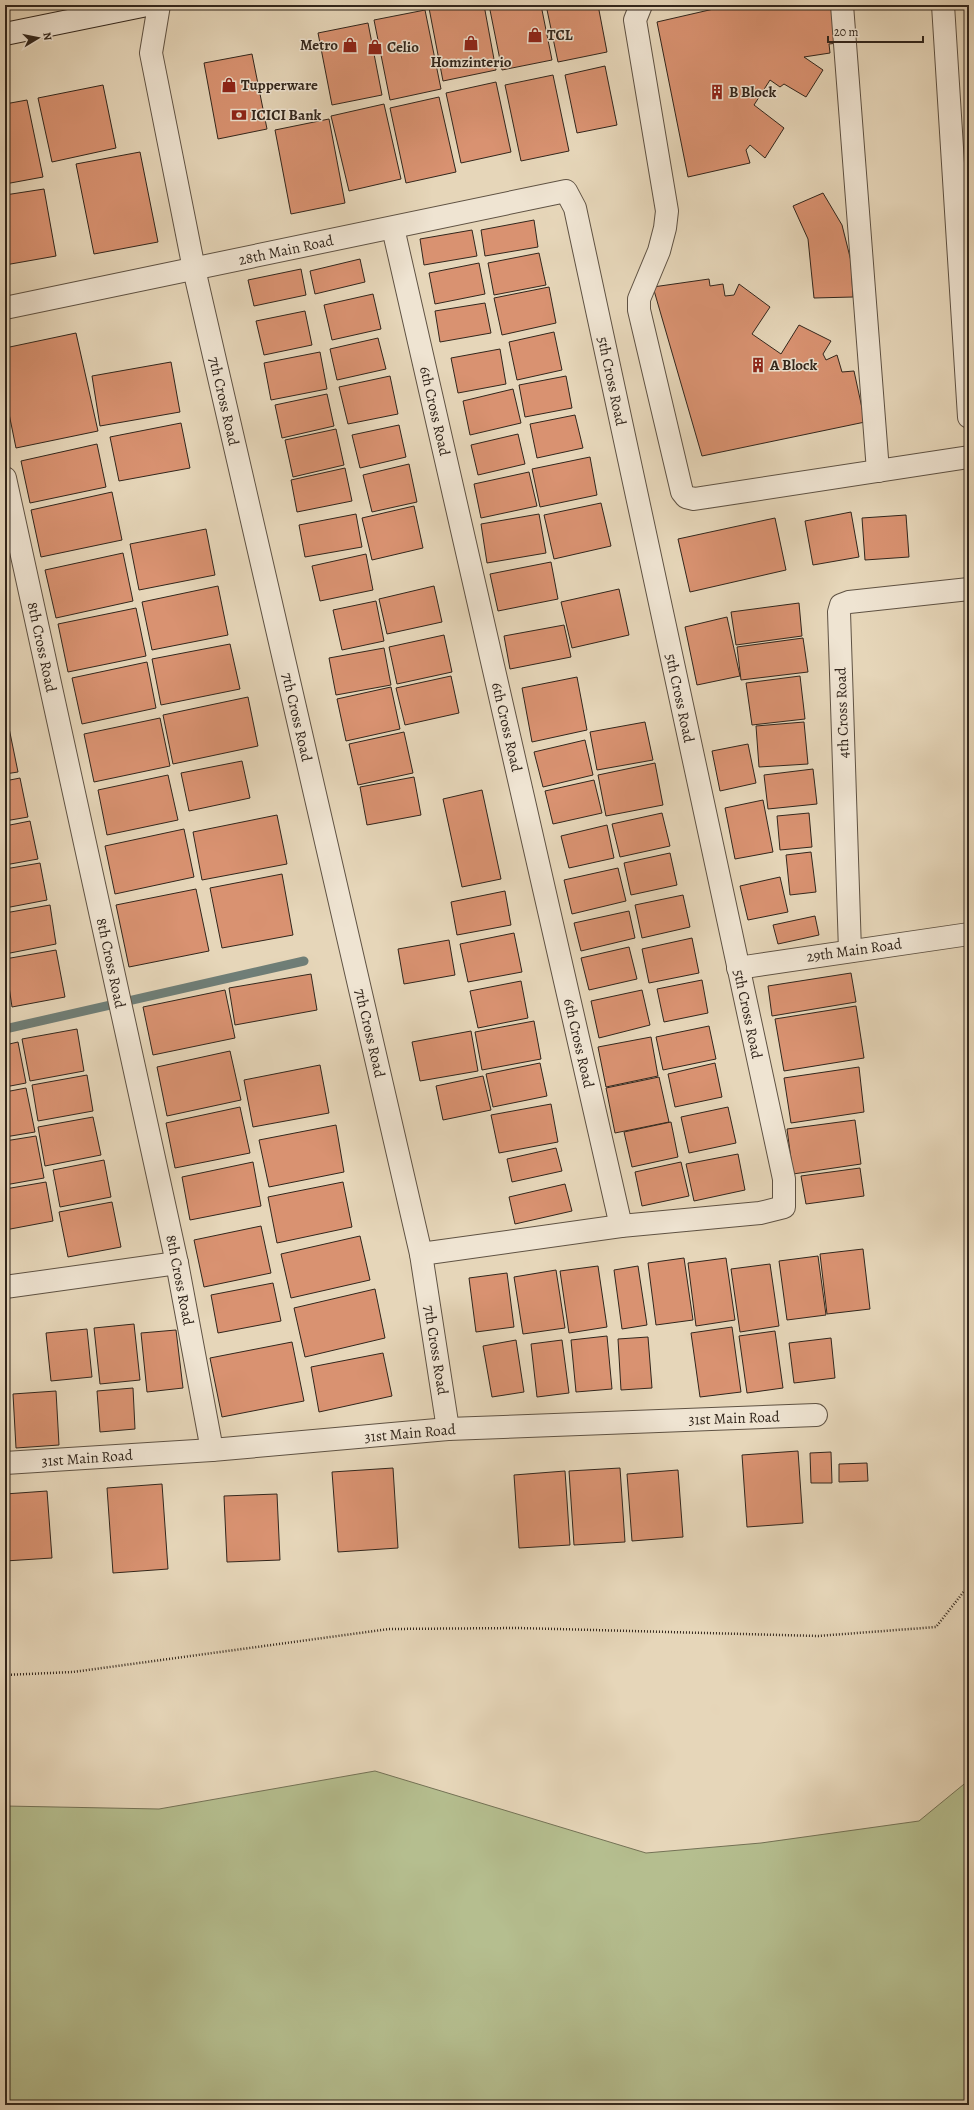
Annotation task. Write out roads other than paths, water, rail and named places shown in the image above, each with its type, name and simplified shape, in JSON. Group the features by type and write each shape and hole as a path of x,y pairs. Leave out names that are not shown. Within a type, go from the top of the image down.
{"street":[{"path":"5,34 147,5"},
{"name":"7th Cross Road","path":"159,5 151,53 194,269 421,1254 448,1429"},
{"path":"641,5 635,20 667,211 666,228 639,299 639,310 682,492 686,497 694,499 969,457"},
{"path":"842,5 878,471"},
{"path":"943,5 969,417"},
{"name":"28th Main Road","path":"5,308 393,228 566,190"},
{"name":"5th Cross Road","path":"566,190 575,208 784,1179 784,1207 760,1213 621,1226"},
{"name":"6th Cross Road","path":"393,228 621,1226"},
{"name":"8th Cross Road","path":"6,491 177,1263 212,1450"},
{"name":"4th Cross Road","path":"850,951 839,620 841,605 849,602 969,588"},
{"name":"29th Main Road","path":"738,968 969,934"},
{"path":"421,1254 621,1226"},
{"path":"5,1288 177,1263"},
{"name":"31st Main Road","path":"5,1463 212,1450 448,1429 816,1415"}],"waterway":[{"path":"5,1029 304,961"}],"place":[{"name":"TCL","path":"535,35"},
{"name":"Homzinterio","path":"471,43"},
{"name":"Metro","path":"350,45"},
{"name":"Celio","path":"375,47"},
{"name":"Tupperware","path":"229,85"},
{"name":"B Block","path":"717,92"},
{"name":"ICICI Bank","path":"239,115"},
{"name":"A Block","path":"758,365"}]}
